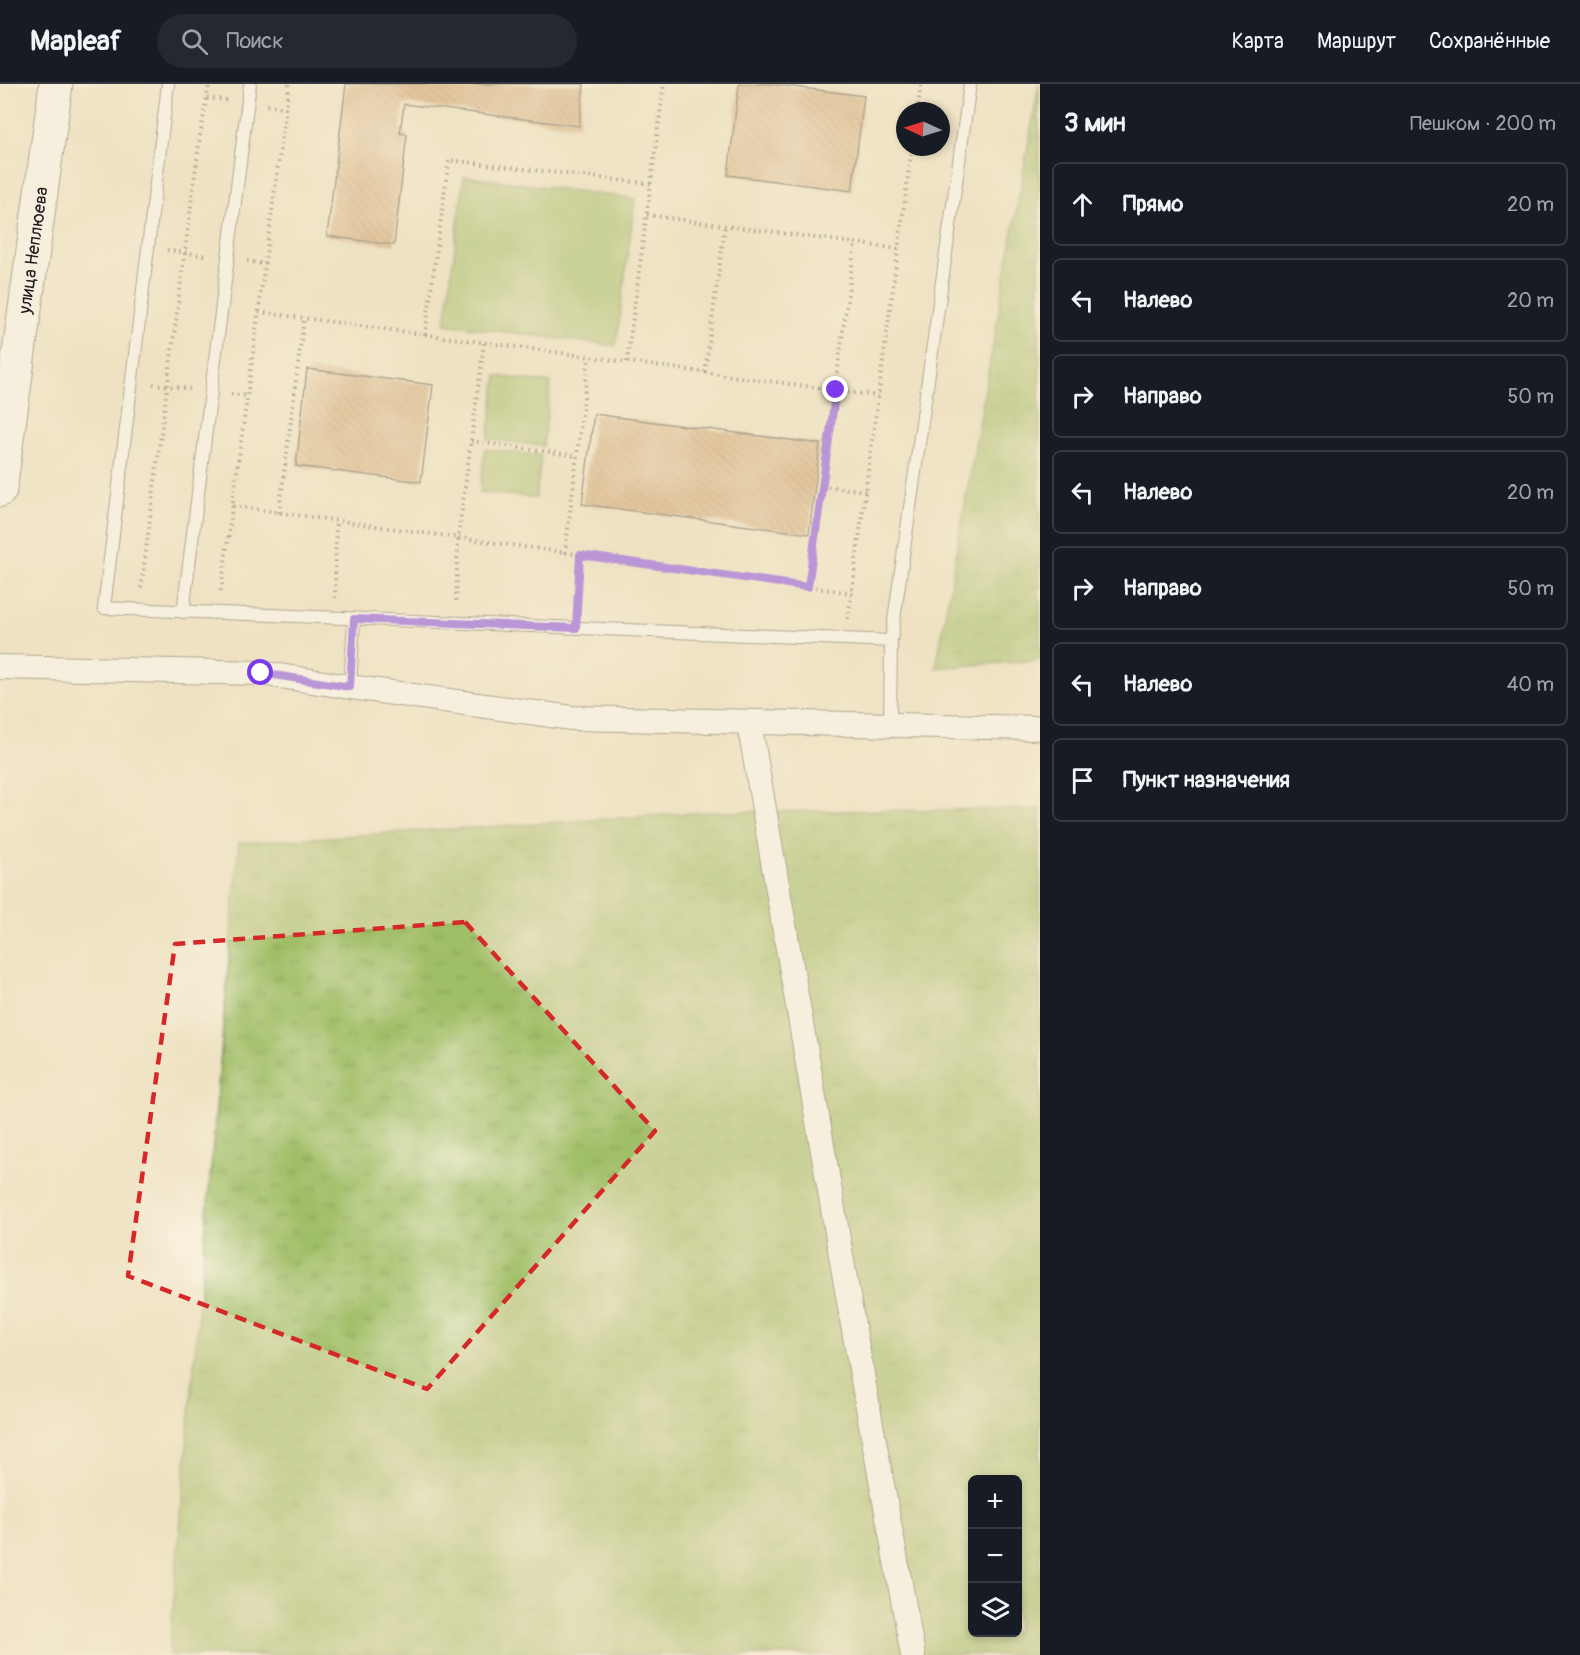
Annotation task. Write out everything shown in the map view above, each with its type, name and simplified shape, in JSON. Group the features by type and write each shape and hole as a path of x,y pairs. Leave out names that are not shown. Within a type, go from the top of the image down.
{"main road":[{"name":"улица Неплюева","path":"0,490 56,84"}],"street":[{"path":"0,667 261,673 572,718 1040,728"},
{"path":"749,722 849,1302 913,1655"}],"lane":[{"path":"168,84 104,608 891,641"},
{"path":"183,612 250,84"},
{"path":"890,725 891,641 970,84"},
{"path":"350,687 354,619"}],"path":[{"path":"139,610 200,136 209,84"},
{"path":"218,613 289,84"},
{"path":"627,362 664,84"},
{"path":"918,102 921,84"},
{"path":"846,640 911,156"},
{"path":"425,334 449,160 651,184"},
{"path":"647,214 898,249"},
{"path":"705,372 725,225"},
{"path":"808,587 855,243"},
{"path":"259,312 879,396"},
{"path":"279,513 304,318"},
{"path":"455,623 458,538 484,343"},
{"path":"565,553 589,357"},
{"path":"471,441 577,456"},
{"path":"822,486 866,492"},
{"path":"233,506 852,593"},
{"path":"335,618 336,521"},
{"path":"576,628 580,555"}],"highlighted area":[{"path":"465,922 655,1131 427,1389 128,1276 175,944"}],"green space":[{"path":"1039,84 1040,660 936,668"},
{"path":"464,176 635,199 616,346 445,324"},
{"path":"497,376 551,383 543,446 488,439"},
{"path":"485,449 541,456 536,498 480,492"},
{"path":"1040,809 1040,1655 169,1655 239,843 709,812"}],"building":[{"path":"346,84 584,84 579,126 404,104 400,133 407,134 394,245 327,236"},
{"path":"739,84 770,84 864,96 852,191 728,175"},
{"path":"307,369 433,385 421,482 296,466"},
{"path":"594,414 820,444 809,534 582,504"}],"route":[{"path":"261,673 350,687 354,619 576,628 580,555 808,587 836,390"}]}
